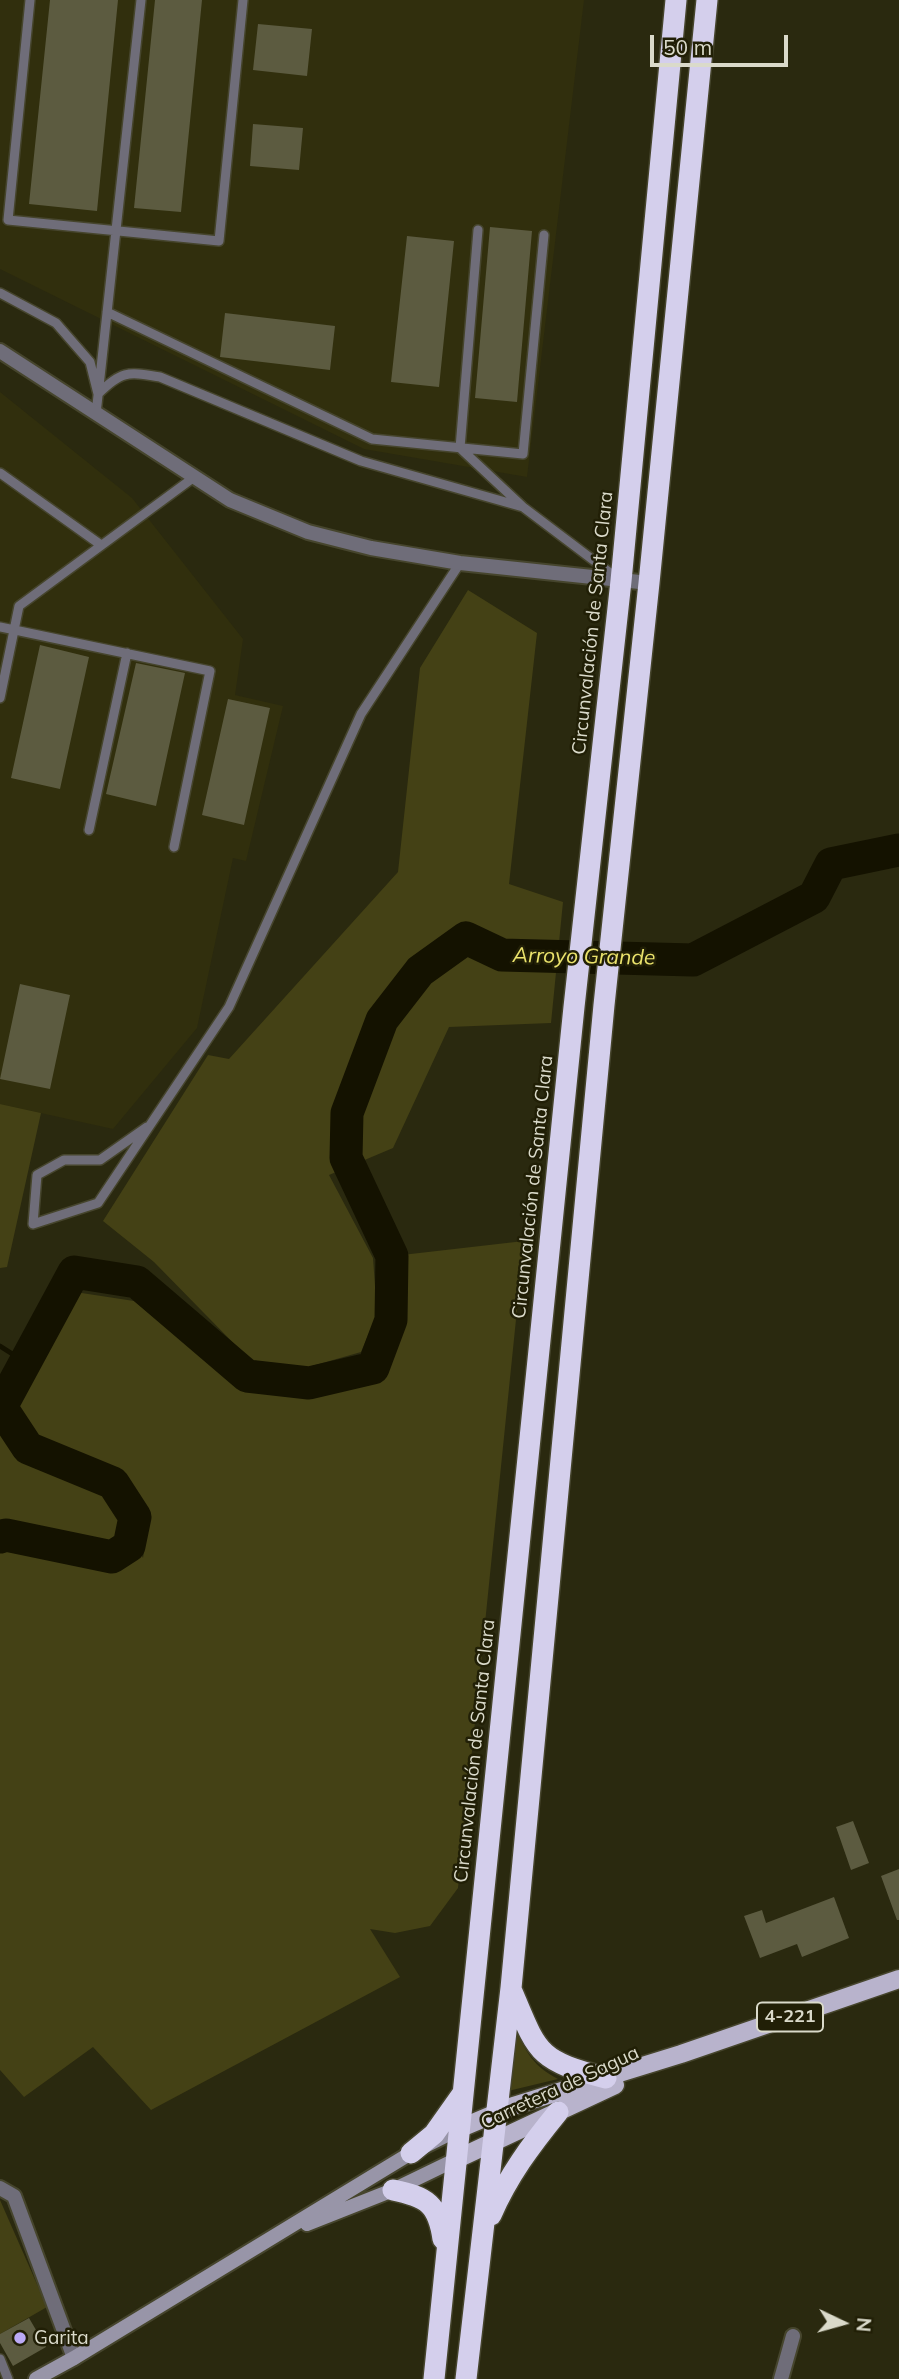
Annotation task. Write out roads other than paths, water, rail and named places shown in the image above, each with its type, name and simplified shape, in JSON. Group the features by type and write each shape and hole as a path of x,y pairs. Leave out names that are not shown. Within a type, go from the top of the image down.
{"highway":[{"name":"Circunvalación de Santa Clara","path":"434,2379 574,1007 621,581 676,0"},
{"path":"466,2379 511,1988 604,1005 707,0"},
{"path":"511,1988 534,2043 550,2060 606,2078"},
{"path":"411,2153 434,2134 464,2091"},
{"path":"482,2236 503,2189 524,2153 558,2112"},
{"path":"393,2190 417,2194 433,2206 441,2224 445,2256"}],"main road":[{"name":"Carretera de Sagua","path":"461,2128 496,2113 681,2054 899,1979"},
{"name":"Carretera de Sagua","path":"457,2159 681,2054"},
{"path":"36,2379 411,2153 461,2128"},
{"path":"270,2239 393,2190 457,2159"}],"street":[{"path":"0,351 230,500 309,532 372,548 460,563 649,583"},
{"path":"0,2188 14,2196 74,2358"},
{"path":"781,2379 793,2336"}],"lane":[{"path":"30,0 8,220 219,241 243,0"},
{"path":"96,414 141,0"},
{"path":"460,447 478,229"},
{"path":"107,312 372,439 523,454 544,235"},
{"path":"0,292 56,323 90,362 98,394"},
{"path":"98,394 111,381 130,372 160,377 361,461 523,507"},
{"path":"460,447 523,507 621,581"},
{"path":"0,473 102,545"},
{"path":"0,698 19,607 193,478"},
{"path":"147,1127 100,1160 64,1160 37,1175 33,1224 98,1203 229,1007 361,714 460,563"},
{"path":"0,627 211,671 174,847"},
{"path":"89,830 127,653"},
{"path":"0,2359 8,2379"}],"waterway":[{"name":"Arroyo Grande","path":"0,1537 6,1535 112,1557 129,1546 135,1517 113,1483 28,1448 1,1407 74,1272 137,1282 247,1376 309,1383 373,1368 391,1320 392,1256 346,1158 347,1113 382,1020 420,971 466,938 502,955 693,960 814,897 831,864 899,850"},
{"path":"0,1346 25,1362"}],"place":[{"name":"Garita","path":"20,2338"}]}
